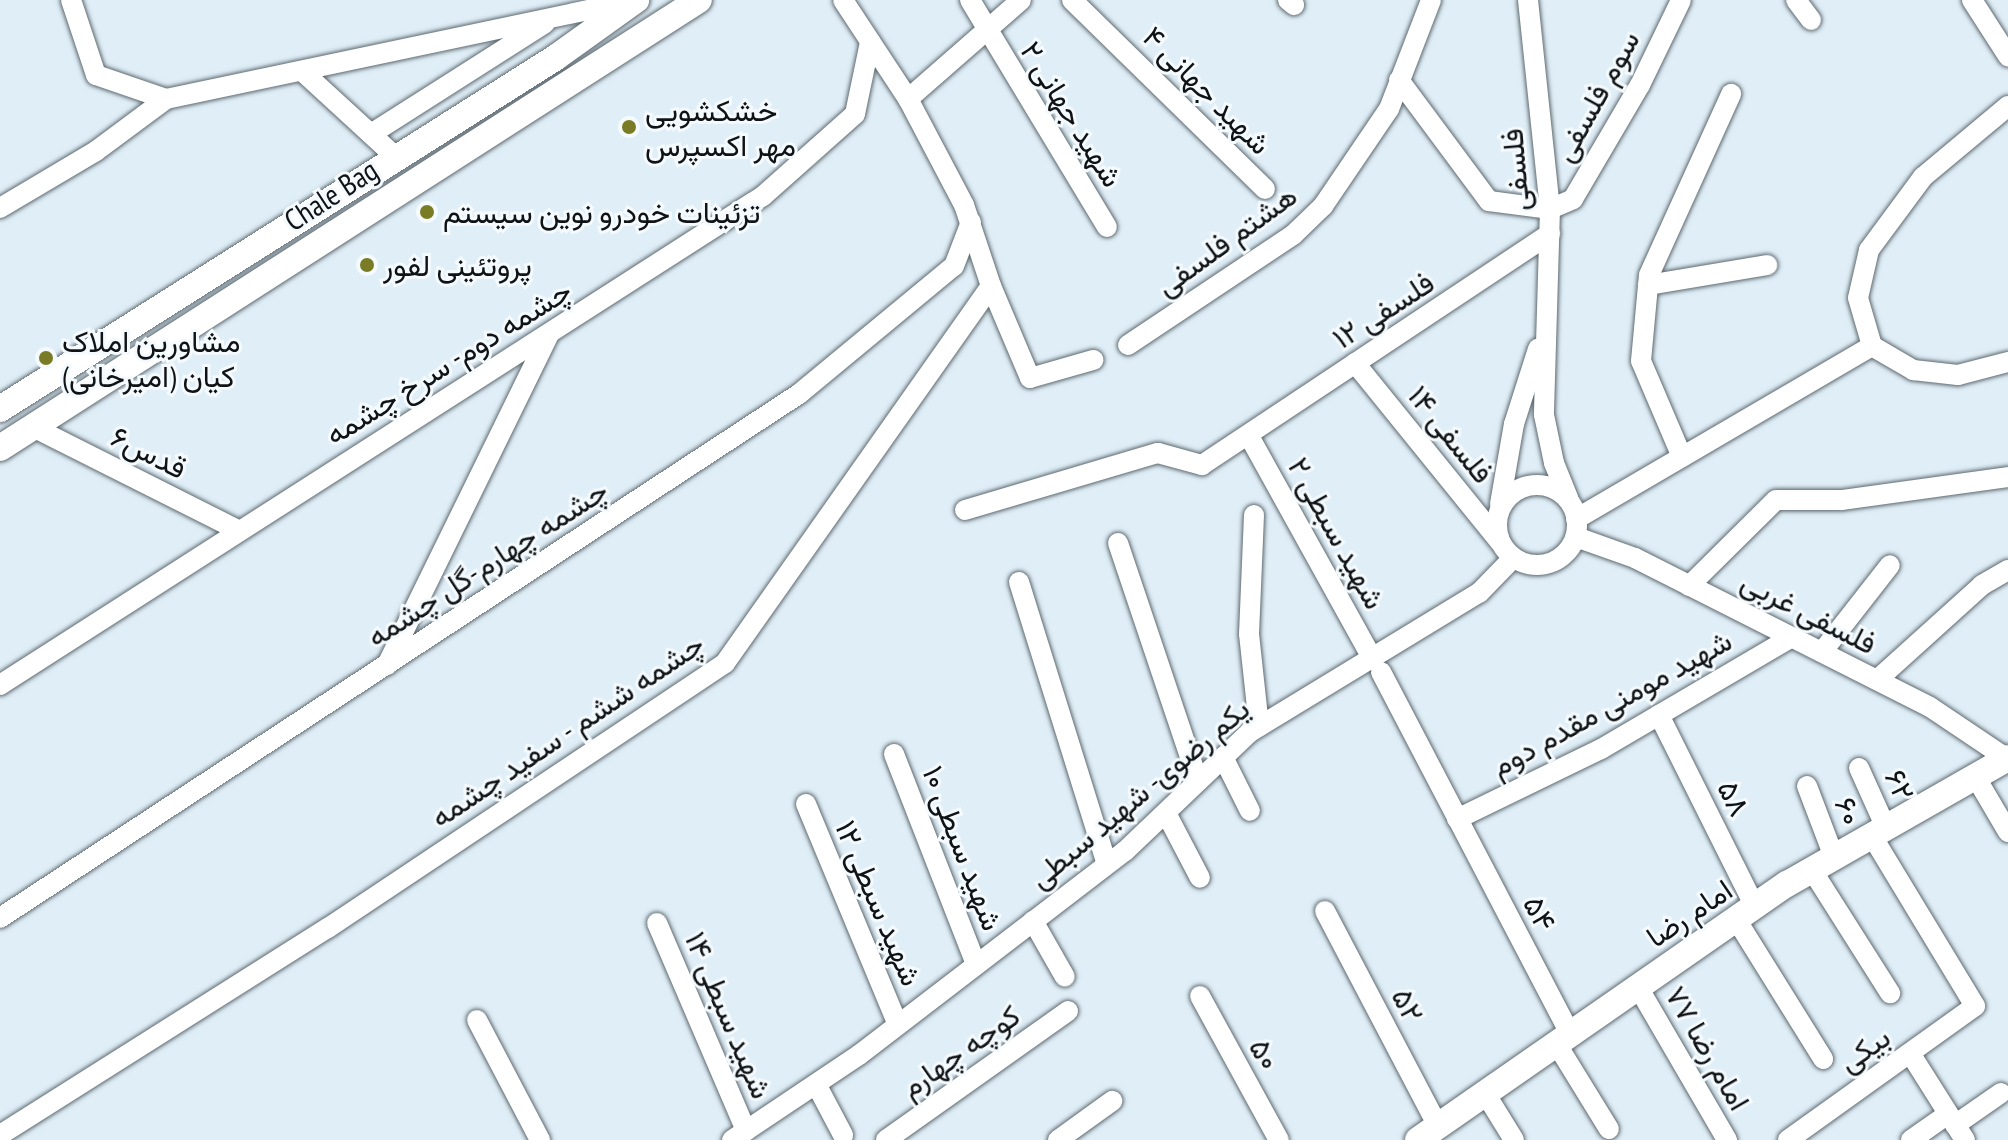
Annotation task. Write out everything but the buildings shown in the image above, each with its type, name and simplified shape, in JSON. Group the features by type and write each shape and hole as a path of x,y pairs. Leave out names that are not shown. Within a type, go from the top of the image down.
{"main road":[{"name":"Chale Bag","path":"0,409 555,58 636,0"},
{"name":"Chale Bag","path":"0,448 699,0"},
{"name":"امام رضا","path":"1428,1133 1746,913 1823,864 2007,758"}],"street":[{"path":"71,0 96,75 166,99"},
{"path":"0,208 96,151 166,99 636,0"},
{"path":"843,0 908,99 971,222 991,286 1030,378 1093,360"},
{"name":"۲ شهید جهانی","path":"970,0 986,33 1107,227"},
{"path":"908,99 1021,0"},
{"name":"۴ شهید جهانی","path":"1072,0 1265,189"},
{"name":"هشتم فلسفی","path":"1128,345 1293,235 1323,206 1389,109 1431,0"},
{"name":"فلسفی","path":"1528,0 1550,209 1543,334"},
{"name":"سوم فلسفی","path":"1550,209 1573,199 1640,85 1681,0"},
{"path":"1796,0 1811,20"},
{"path":"1972,0 2008,56"},
{"path":"371,134 558,14"},
{"name":"چشمه دوم- سرخ چشمه","path":"0,685 763,196 855,114 870,42"},
{"path":"302,71 396,157"},
{"path":"1399,80 1489,201 1550,209"},
{"path":"1682,457 1641,361 1648,285 1687,181 1731,94"},
{"path":"2008,106 1923,177 1869,250 1858,298 1872,346 1913,370 1958,375 2008,362"},
{"name":"چشمه چهارم-گل چشمه","path":"0,918 799,394 954,266 971,222"},
{"name":"۱۲ فلسفی","path":"965,510 1158,453 1202,465 1550,234"},
{"path":"1648,285 1767,265"},
{"name":"چشمه ششم - سفید چشمه","path":"0,1135 328,928 725,663 991,286"},
{"path":"386,665 549,334"},
{"path":"1543,334 1514,424 1510,471 1498,512 1506,550 1532,566 1553,562 1576,528 1682,457 1872,346"},
{"path":"1543,334 1544,415 1554,463 1576,528"},
{"name":"۱۴ فلسفی","path":"1355,363 1506,550"},
{"name":"قدس۶","path":"33,427 238,530"},
{"name":"۲ شهید سبطی","path":"1249,436 1377,666 1457,819"},
{"path":"1689,586 1776,500 1842,500 2008,477"},
{"path":"1498,512 1515,490 1531,484 1549,486 1568,498"},
{"path":"1254,515 1249,634 1259,726"},
{"name":"فلسفی غربی","path":"1576,528 1930,707 2007,758"},
{"path":"1118,543 1198,781"},
{"name":"یکم رضوی- شهید سبطی","path":"739,1136 898,1025 1107,864 1259,726 1377,666 1479,593 1506,550"},
{"path":"1822,652 1890,565"},
{"path":"1877,680 1982,585 2008,570"},
{"path":"1019,582 1107,864"},
{"name":"شهید مومنی مقدم دوم","path":"1457,819 1659,715 1792,637"},
{"name":"۵۸","path":"1659,715 1746,913 1823,1059"},
{"name":"۱۰ شهید سبطی","path":"894,754 976,964"},
{"path":"1223,757 1250,811"},
{"name":"۶۲","path":"1859,768 1879,832 1975,1006"},
{"path":"1975,776 2008,832"},
{"name":"۶۰","path":"1807,786 1823,864 1890,993"},
{"name":"۱۲ شهید سبطی","path":"806,804 898,1025"},
{"path":"1166,813 1200,878"},
{"name":"۵۴","path":"1457,819 1609,1129"},
{"name":"۵۲","path":"1325,911 1428,1133"},
{"path":"1033,921 1065,977"},
{"name":"شهید سبطی ۱۴","path":"657,923 739,1136"},
{"name":"امام رضا ۷۷","path":"1638,987 1727,1140"},
{"name":"۵۰","path":"1200,996 1279,1140"},
{"name":"بیکی","path":"1788,1140 1975,1006"},
{"name":"کوچه چهارم","path":"886,1140 1068,1011"},
{"path":"477,1020 540,1140"},
{"path":"1910,1053 1956,1126"},
{"path":"816,1084 843,1135"},
{"path":"1485,1093 1514,1140"},
{"path":"1911,1140 1956,1126 2001,1093"},
{"path":"1058,1140 1112,1101"}],"place":[{"name":"خشکشویی مهر اکسپرس","path":"629,127"},
{"name":"تزئینات خودرو نوین سیستم","path":"427,212"},
{"name":"پروتئینی لفور","path":"367,265"},
{"name":"مشاورین املاک کیان (امیرخانی)","path":"46,358"}]}
